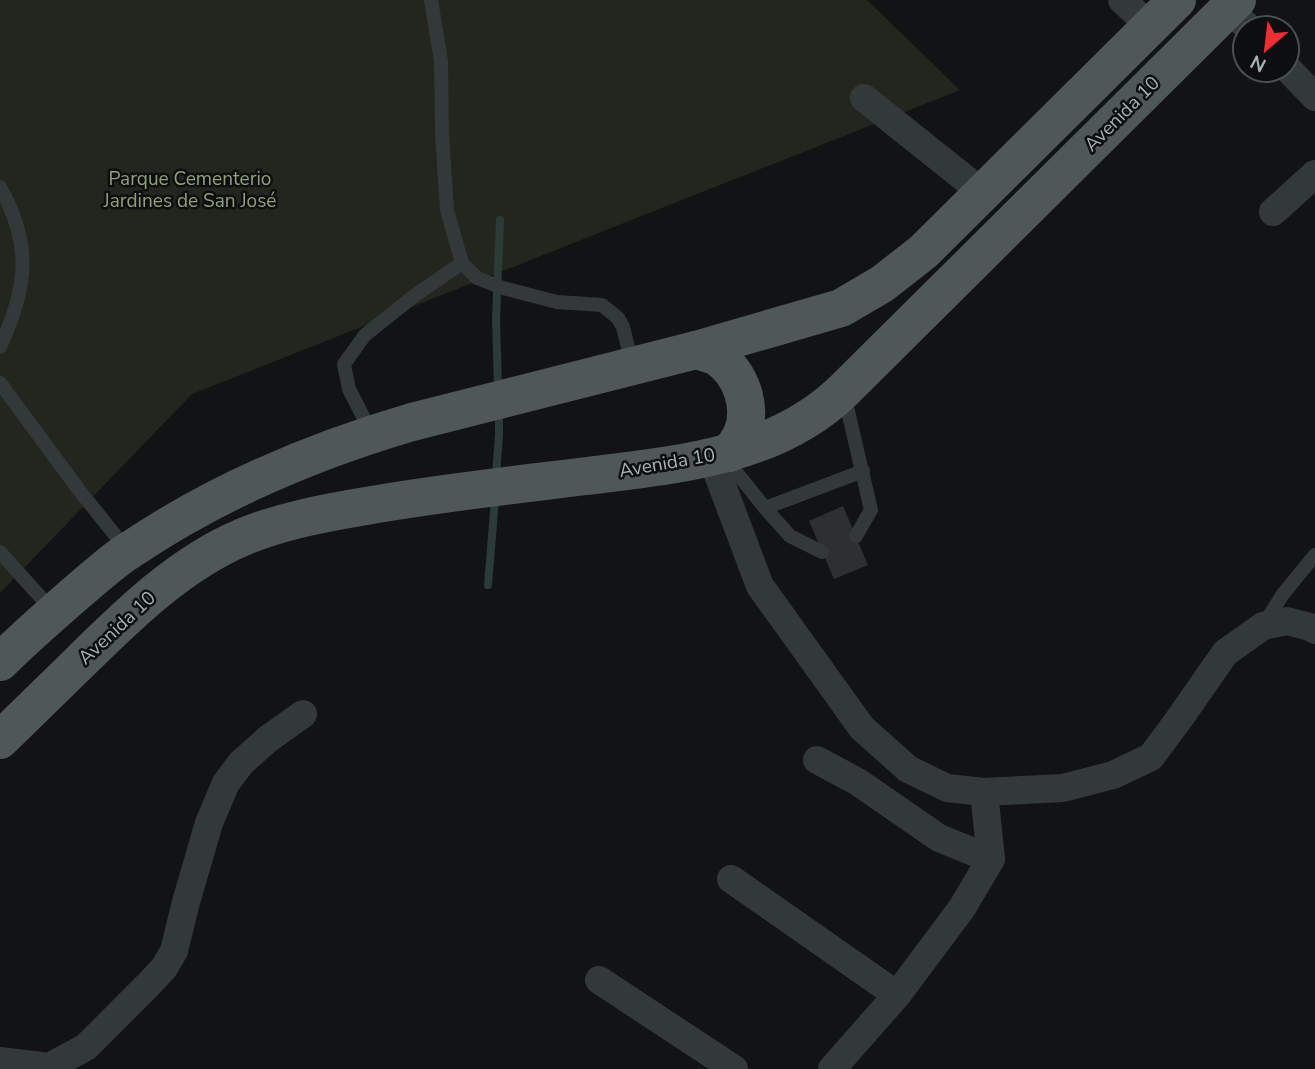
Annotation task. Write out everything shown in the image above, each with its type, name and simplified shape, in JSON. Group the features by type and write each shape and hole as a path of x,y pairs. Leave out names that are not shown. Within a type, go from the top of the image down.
{"main road":[{"path":"0,662 54,611 128,551 196,508 251,481 372,434 412,422 696,349 841,308 882,284 913,260 1177,0"},
{"name":"Avenida 10","path":"0,740 126,616 162,586 208,555 241,538 286,521 416,497 659,467 721,454 771,439 804,422 843,391 1238,12"},
{"path":"696,349 717,358 733,372 744,391 747,413 742,434 721,454"}],"street":[{"path":"1122,0 1150,26"},
{"path":"1301,82 1315,97"},
{"path":"864,98 983,193"},
{"path":"1273,212 1315,174"},
{"path":"721,454 760,586 862,728 908,769 947,788 984,792 1063,788 1113,775 1151,757 1225,653 1264,625 1287,621 1315,630"},
{"path":"0,1061 49,1067 86,1046 164,968 174,950 209,823 226,783 241,763 303,714"},
{"path":"817,760 858,782 939,838 991,859"},
{"path":"832,1069 897,995 962,908 991,859 984,792"},
{"path":"731,879 897,995"},
{"path":"599,980 734,1069"}],"lane":[{"path":"431,0 441,61 447,210 462,263 477,278 503,289 557,302 602,306 610,311 623,327 624,368"},
{"path":"0,187 17,222 23,256 23,281 15,313 0,347"},
{"path":"372,434 349,389 344,364 365,335 414,296 462,263"},
{"path":"0,383 128,551"},
{"path":"843,391 871,510 856,536"},
{"path":"721,454 790,536 822,552"},
{"path":"765,508 863,471"},
{"path":"0,552 54,611"},
{"path":"1264,625 1283,594 1315,555"}],"green space":[{"name":"Parque Cementerio Jardines de San José","path":"0,0 867,0 960,90 192,394 0,593"}],"building":[{"path":"843,506 868,565 834,579 809,521"}],"waterway":[{"path":"498,388 496,318 500,220"},
{"path":"496,476 499,412"},
{"path":"488,585 495,499"}]}
